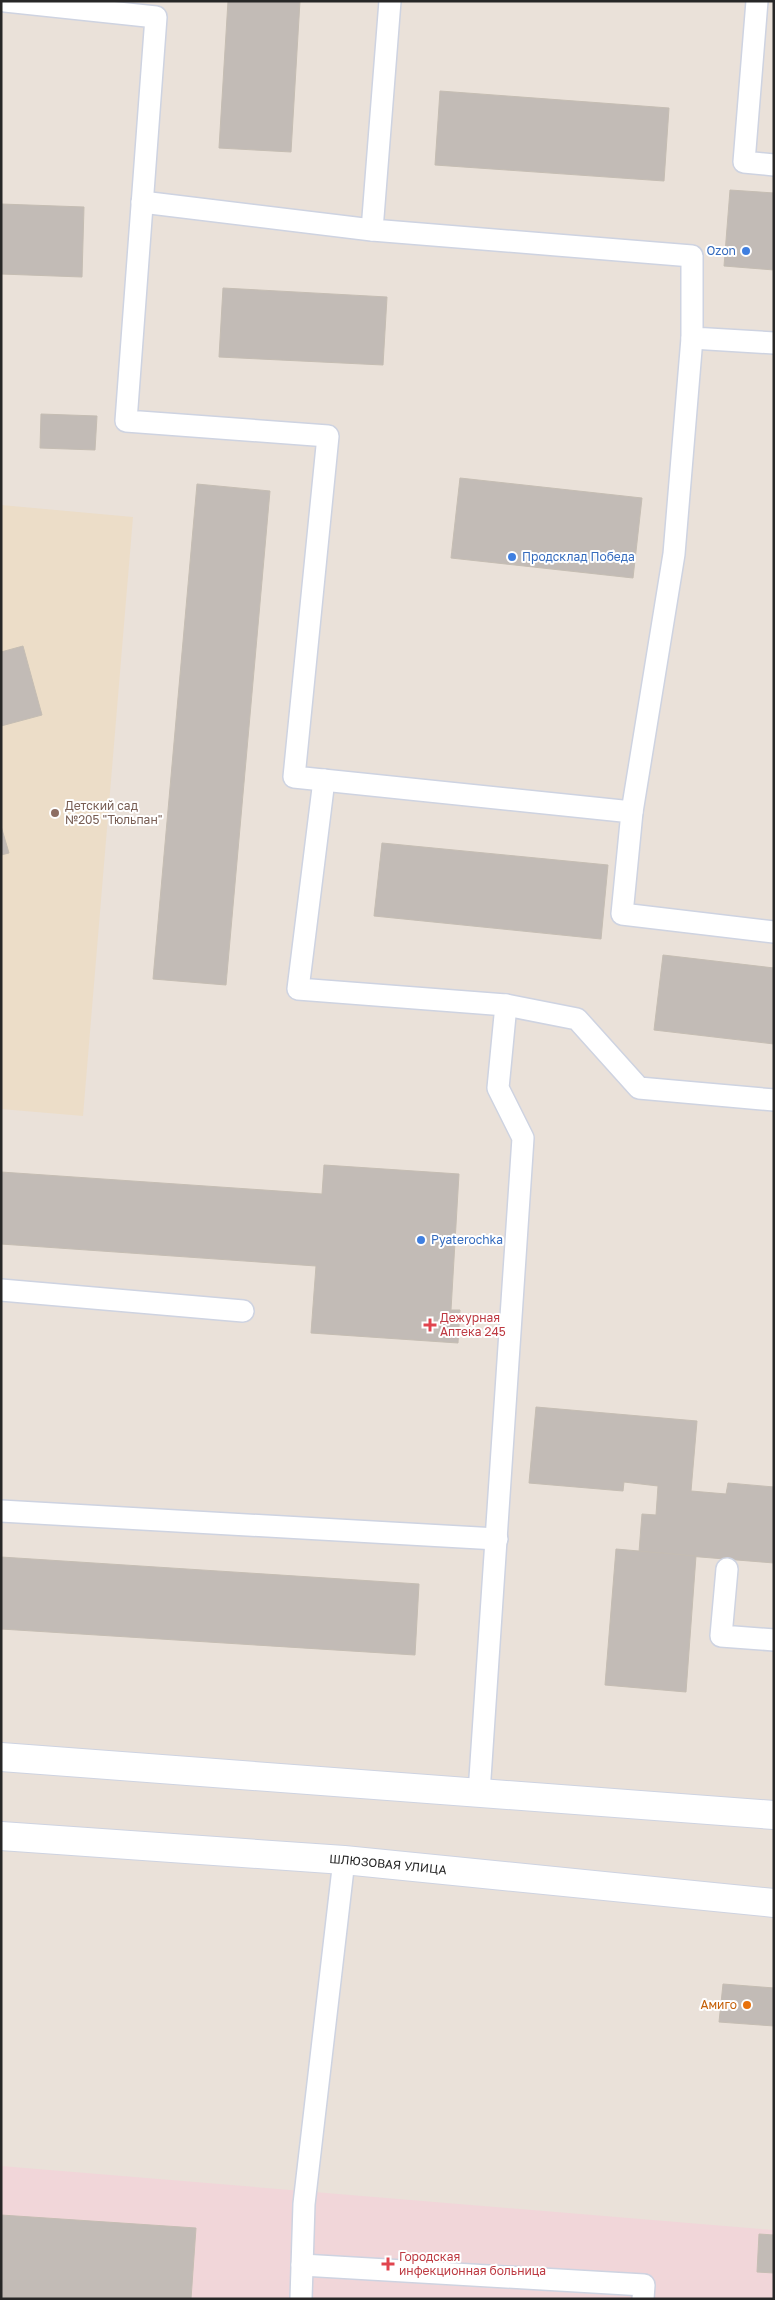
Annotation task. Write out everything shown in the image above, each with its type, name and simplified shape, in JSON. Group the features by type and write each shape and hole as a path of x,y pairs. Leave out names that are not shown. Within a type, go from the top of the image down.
{"main road":[{"path":"1,1757 774,1815"},
{"name":"ШЛЮЗОВАЯ УЛИЦА","path":"1,1836 344,1860 774,1903"}],"lane":[{"path":"4,1 156,17 126,421 328,436 294,777 632,812"},
{"path":"372,230 390,1"},
{"path":"757,1 744,162 774,165"},
{"path":"142,202 372,230 692,256 692,338 674,554 632,812 622,914 774,932"},
{"path":"692,338 774,343"},
{"path":"324,780 298,989 506,1005 577,1018 639,1088 774,1100"},
{"path":"479,1793 523,1138 498,1088 506,1005"},
{"path":"1,1290 243,1311"},
{"path":"1,1511 497,1539"},
{"path":"727,1569 721,1636 774,1640"},
{"path":"301,2299 304,2204 344,1860"},
{"path":"302,2265 644,2285 643,2299"}],"shaded area":[{"name":"Детский сад №205 \"Тюльпан\"","path":"1,505 133,517 83,1116 1,1109"},
{"name":"Городская инфекционная больница","path":"1,2166 774,2230 774,2299 1,2299"}],"building":[{"path":"228,1 300,1 291,152 219,148"},
{"path":"440,91 669,108 664,181 435,165"},
{"path":"730,190 774,193 774,270 724,266"},
{"path":"1,204 84,207 82,277 1,274"},
{"path":"223,288 387,297 383,365 219,357"},
{"path":"41,414 97,416 95,450 40,448"},
{"path":"460,478 642,498 633,578 451,558"},
{"path":"197,484 270,491 226,985 153,979"},
{"path":"23,646 42,715 1,726 1,652"},
{"path":"1,826 9,853 1,855"},
{"path":"382,843 608,865 601,939 374,916"},
{"path":"663,955 774,968 774,1044 654,1030"},
{"path":"324,1165 459,1174 451,1310 460,1310 458,1343 311,1333 316,1266 1,1244 1,1172 322,1194"},
{"path":"536,1407 697,1421 691,1491 726,1494 728,1483 774,1487 774,1563 639,1552 642,1514 656,1515 658,1486 624,1482 623,1491 529,1483"},
{"path":"616,1549 696,1556 686,1692 605,1685"},
{"path":"1,1557 419,1584 415,1655 1,1629"},
{"name":"Амиго","path":"723,1984 774,1988 774,2026 719,2022"},
{"path":"1,2215 196,2228 191,2299 1,2299"},
{"path":"759,2234 774,2235 774,2273 757,2272"}],"place":[{"name":"Ozon","path":"746,251"},
{"name":"Продсклад Победа","path":"512,557"},
{"name":"Детский сад №205 \"Тюльпан\"","path":"55,813"},
{"name":"Pyaterochka","path":"421,1240"},
{"name":"Дежурная Аптека 245","path":"430,1325"},
{"name":"Амиго","path":"747,2005"},
{"name":"Городская инфекционная больница","path":"388,2264"}]}
